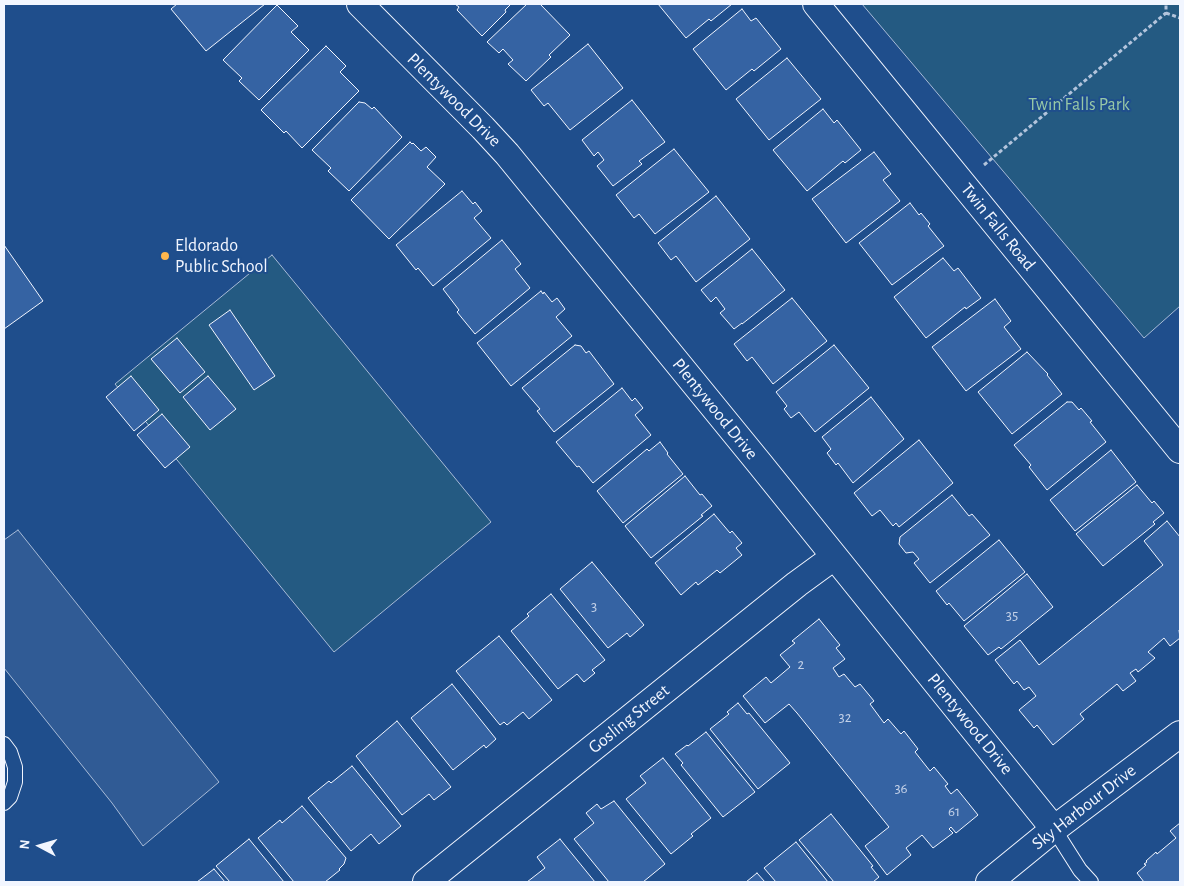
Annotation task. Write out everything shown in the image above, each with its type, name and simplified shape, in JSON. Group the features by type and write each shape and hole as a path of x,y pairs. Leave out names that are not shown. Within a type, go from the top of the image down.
{"street":[{"name":"Plentywood Drive","path":"360,4 507,154 1054,829"},
{"name":"Twin Falls Road","path":"816,4 1180,450"},
{"name":"Gosling Street","path":"426,882 789,590 834,557"},
{"name":"Sky Harbour Drive","path":"989,882 1054,829 1180,734"}],"lane":[{"path":"4,744 10,752 15,767 15,782 10,797 4,804"},
{"path":"1054,829 1080,870 1091,882"}],"path":[{"path":"1166,4 1166,13"},
{"path":"962,183 1166,13"},
{"path":"1166,13 1180,18"}],"green space":[{"name":"Twin Falls Park","path":"862,4 1180,4 1180,306 1144,338"},
{"path":"272,255 491,522 334,652 115,384"}],"shaded area":[{"path":"18,530 219,782 143,846 112,803 4,668 4,540"}],"building":[{"path":"177,4 265,4 206,51 171,9"},
{"path":"455,4 511,4 505,10 506,12 482,36 457,10 459,7"},
{"path":"527,4 540,4 570,35 526,81 508,64 513,60 503,49 499,53 487,42"},
{"path":"658,4 732,4 711,21 709,19 686,38"},
{"path":"277,5 298,26 291,32 309,50 259,100 239,81 242,78 223,60"},
{"path":"742,9 751,21 756,18 781,49 754,71 752,69 726,90 693,49"},
{"path":"588,44 623,88 570,130 548,103 544,106 531,90"},
{"path":"326,46 346,66 340,72 359,91 302,148 286,131 284,133 261,110"},
{"path":"787,58 821,99 769,140 736,99"},
{"path":"632,100 665,142 639,161 642,164 613,186 597,166 604,160 598,152 594,156 582,140"},
{"path":"359,102 365,103 372,109 374,107 402,137 349,191 328,171 331,168 312,150"},
{"path":"823,109 834,123 837,120 861,150 845,163 843,161 807,191 773,150"},
{"path":"410,142 421,151 426,147 436,157 427,167 445,184 389,239 351,200"},
{"path":"674,149 709,192 655,234 639,214 634,218 616,195"},
{"path":"874,152 891,174 883,180 900,201 846,243 812,199"},
{"path":"462,191 482,211 474,218 491,238 433,286 418,268 416,270 396,245"},
{"path":"716,196 750,239 696,282 676,256 671,260 658,243"},
{"path":"910,203 919,215 921,213 930,224 928,226 944,246 892,285 859,243"},
{"path":"502,240 521,264 515,269 530,288 475,334 457,312 459,310 443,289"},
{"path":"4,245 43,301 4,329"},
{"path":"752,249 785,290 734,329 720,313 725,309 716,297 711,302 701,290"},
{"path":"943,258 954,271 958,268 981,298 966,309 965,307 926,338 894,297"},
{"path":"541,291 552,302 557,298 565,309 556,317 572,336 511,386 477,343"},
{"path":"792,298 827,341 773,384 752,357 747,361 734,344"},
{"path":"995,299 1011,321 1004,327 1021,349 966,391 932,347"},
{"path":"230,310 275,376 254,390 209,325"},
{"path":"177,338 205,372 180,393 151,359"},
{"path":"575,345 581,346 586,353 589,351 614,384 554,432 537,411 540,409 522,388"},
{"path":"834,345 869,388 815,432 799,412 791,418 784,409 787,406 776,392"},
{"path":"1027,352 1048,374 1062,394 1012,434 978,392"},
{"path":"131,376 159,410 134,431 106,397"},
{"path":"208,376 236,409 210,430 183,397"},
{"path":"622,388 632,401 635,398 643,408 635,415 651,435 593,483 556,442"},
{"path":"871,397 904,439 853,483 838,463 836,465 827,453 831,449 822,437"},
{"path":"1067,402 1072,402 1079,410 1081,408 1106,442 1047,490 1029,467 1031,465 1014,445"},
{"path":"162,414 190,447 165,468 137,435"},
{"path":"919,440 953,483 899,527 896,523 893,526 880,510 872,516 854,493"},
{"path":"660,442 683,474 623,523 597,491 647,449 649,451"},
{"path":"1111,450 1136,482 1075,531 1050,500"},
{"path":"685,476 700,495 702,494 712,506 701,515 703,516 651,558 625,526"},
{"path":"1137,485 1152,503 1154,501 1164,513 1153,522 1155,524 1103,566 1076,534"},
{"path":"952,495 969,516 972,514 990,535 930,583 914,563 919,559 913,552 906,553 899,544 900,537"},
{"path":"714,514 730,533 732,531 742,543 736,548 742,555 720,573 717,570 698,585 696,582 681,595 655,563"},
{"path":"1167,521 1180,537 1180,638 1170,646 1164,638 1148,652 1155,658 1138,672 1136,669 1130,673 1136,681 1123,691 1117,684 1080,714 1084,719 1053,745 1037,725 1034,728 1019,710 1036,696 1029,687 1024,690 1017,681 1014,684 995,660 1020,640 1039,665 1163,565 1144,541"},
{"path":"999,540 1025,572 964,621 949,603 947,605 936,591"},
{"path":"592,562 644,625 630,637 627,633 608,648 560,589"},
{"path":"1027,574 1053,607 1001,649 999,647 988,655 964,626"},
{"path":"551,594 605,660 592,670 595,673 584,682 577,674 558,689 511,631 529,616 527,614"},
{"path":"819,619 840,645 836,648 845,659 833,668 839,677 844,674 855,687 860,684 874,701 870,704 884,723 888,719 901,734 904,731 918,749 915,752 930,771 934,767 948,784 945,786 951,794 957,789 978,815 956,833 951,827 949,829 953,833 933,848 922,835 906,848 911,855 887,875 865,846 889,827 789,704 765,723 743,696 766,677 771,683 790,667 780,655 795,643 792,641"},
{"path":"499,636 552,700 529,719 523,712 507,725 504,722 500,725 456,671"},
{"path":"452,684 496,739 486,748 484,745 453,770 411,718"},
{"path":"738,703 747,714 749,713 790,763 758,789 710,729 729,714 727,712"},
{"path":"397,721 451,787 434,800 429,794 402,815 356,756"},
{"path":"706,732 755,792 723,817 681,765 683,763 675,754"},
{"path":"663,758 711,818 671,854 626,799 646,783 640,776"},
{"path":"352,766 401,826 379,844 371,834 351,851 308,798"},
{"path":"614,801 665,864 643,882 609,882 574,839 594,823 586,813 597,804 601,809"},
{"path":"302,806 346,858 340,870 325,882 294,882 258,838 280,820 282,823"},
{"path":"831,814 873,866 871,867 879,877 873,882 834,882 799,840"},
{"path":"1180,823 1180,882 1144,882 1137,873 1156,852 1157,854 1176,838 1170,831"},
{"path":"249,839 284,882 230,882 216,866"},
{"path":"560,839 595,882 527,882 545,868 537,857"},
{"path":"796,842 828,882 776,882 764,868"},
{"path":"214,869 225,882 197,882"},
{"path":"757,873 765,882 746,882"}],"place":[{"name":"Eldorado Public School","path":"165,256"}]}
